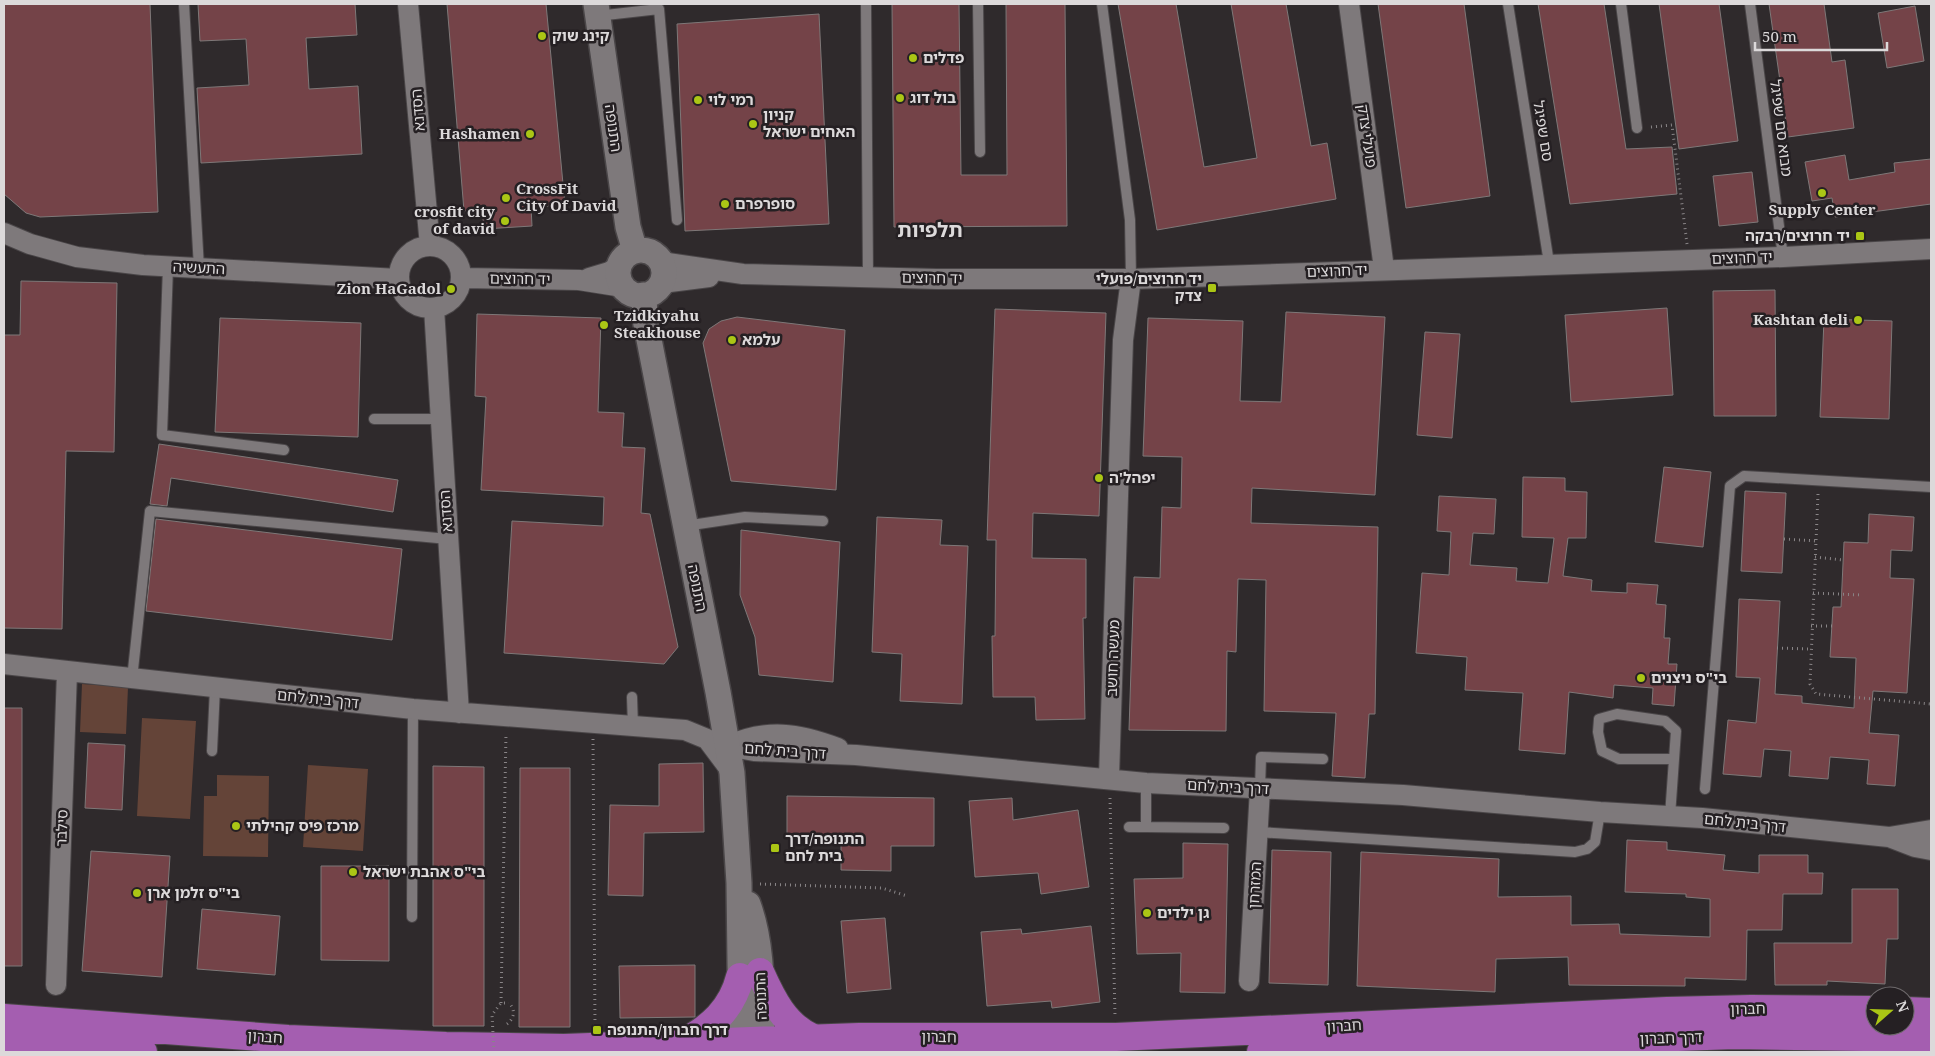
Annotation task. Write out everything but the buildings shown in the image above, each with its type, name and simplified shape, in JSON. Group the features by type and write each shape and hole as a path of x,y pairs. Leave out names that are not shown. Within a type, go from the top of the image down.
{"highway":[{"path":"681,1044 715,1022 750,974 795,1028 813,1038"},
{"name":"חברון","path":"4,1018 298,1040 446,1046 596,1047 681,1044 752,1047 813,1038 1116,1037 1667,1011 1865,1010"},
{"path":"1915,1011 1931,1012"},
{"name":"דרך חברון","path":"1262,1052 1344,1051 1734,1035 1931,1038"},
{"path":"4,1044 143,1052"}],"street":[{"name":"הסדנא","path":"408,4 430,246"},
{"name":"פועלי צדק","path":"1349,4 1384,269"},
{"name":"התנופה","path":"596,10 628,227 641,274 644,319 728,746 732,773 739,883 756,932 750,974 752,1047"},
{"name":"התעשיה","path":"4,233 30,244 77,257 168,267 398,279"},
{"path":"430,246 450,253 456,261 461,278 458,291 452,299 434,308 423,308 414,304 401,289 398,279 400,269 411,252 430,246"},
{"name":"יד חרוצים","path":"461,278 579,280 641,274 743,274 1131,279 1783,257 1931,249"},
{"name":"מעשה חושב","path":"1109,777 1123,340 1131,279"},
{"name":"הסדנא","path":"434,308 459,713"},
{"name":"דרך בית לחם","path":"4,664 413,709 633,727 669,728 699,734 719,752 732,773"},
{"name":"סילבר","path":"56,985 67,672"},
{"name":"דרך בית לחם","path":"728,746 757,734 781,734 812,739 856,755 1109,777 1146,782 1403,795 1600,812 1670,816 1889,837 1931,830"},
{"name":"המזרחן","path":"1249,982 1260,789"},
{"name":"דרך בית לחם","path":"1889,837 1915,847 1931,850"}],"lane":[{"path":"184,4 199,268"},
{"path":"866,4 868,277"},
{"path":"978,4 980,152"},
{"path":"1102,4 1130,220 1131,279"},
{"name":"סם שפיגל","path":"1508,4 1548,264"},
{"path":"1621,4 1638,128"},
{"name":"מבוא סם שפיגל","path":"1750,4 1783,257"},
{"path":"596,10 659,10 677,220"},
{"path":"168,267 162,435 284,450"},
{"path":"374,419 440,419"},
{"path":"1706,789 1730,486 1744,476 1931,487"},
{"path":"132,679 150,511 448,539"},
{"path":"684,526 736,517 824,521"},
{"path":"212,751 215,688"},
{"path":"632,697 633,727"},
{"path":"412,917 413,709"},
{"path":"1670,816 1676,731 1666,721 1617,714 1599,719 1598,732 1602,751 1619,759 1674,759"},
{"path":"1260,789 1261,757 1323,759"},
{"path":"1146,782 1146,826"},
{"path":"1258,832 1576,852 1587,849 1595,842 1600,812"},
{"path":"1129,827 1224,828"}],"path":[{"path":"1638,128 1672,125 1689,260"},
{"path":"1818,480 1810,684 1816,694 1931,704"},
{"path":"1784,539 1816,541"},
{"path":"1815,557 1844,560"},
{"path":"1813,593 1862,595"},
{"path":"1811,626 1832,626"},
{"path":"1777,648 1810,649"},
{"path":"494,1052 492,1015 501,1003 506,740"},
{"path":"593,750 596,1047"},
{"path":"1109,777 1116,1037"},
{"path":"739,883 882,888 907,896"},
{"path":"501,1003 509,1004"}],"shaded area":[{"path":"82,684 128,687 126,734 80,732"},
{"path":"142,718 196,721 190,819 137,816"},
{"path":"308,765 368,769 363,851 303,847"},
{"name":"מרכז פיס קהילתי","path":"217,775 269,776 268,857 203,856 204,796 217,796"}],"place":[{"name":"קינג שוק","path":"542,36"},
{"name":"פדלים","path":"913,58"},
{"name":"בול דוג","path":"900,98"},
{"name":"רמי לוי","path":"698,100"},
{"name":"קניון האחים ישראל","path":"753,124"},
{"name":"Hashamen","path":"530,134"},
{"name":"Supply Center","path":"1822,193"},
{"name":"CrossFit City Of David","path":"506,198"},
{"name":"סופרפרם","path":"725,204"},
{"name":"crosfit city of david","path":"505,221"},
{"name":"יד חרוצים/רבקה","path":"1860,236"},
{"name":"יד חרוצים/פועלי צדק","path":"1212,288"},
{"name":"Zion HaGadol","path":"451,289"},
{"name":"Kashtan deli","path":"1858,320"},
{"name":"Tzidkiyahu Steakhouse","path":"604,325"},
{"name":"עלמא","path":"732,340"},
{"name":"יפהל'ה","path":"1099,478"},
{"name":"בי\"ס ניצנים","path":"1641,678"},
{"name":"מרכז פיס קהילתי","path":"236,826"},
{"name":"התנופה/דרך בית לחם","path":"775,848"},
{"name":"בי\"ס אהבת ישראל","path":"353,872"},
{"name":"בי\"ס זלמן ארן","path":"137,893"},
{"name":"גן ילדים","path":"1147,913"},
{"name":"דרך חברון/התנופה","path":"597,1030"}],"district":[{"name":"תלפיות","path":"930,230"}]}
